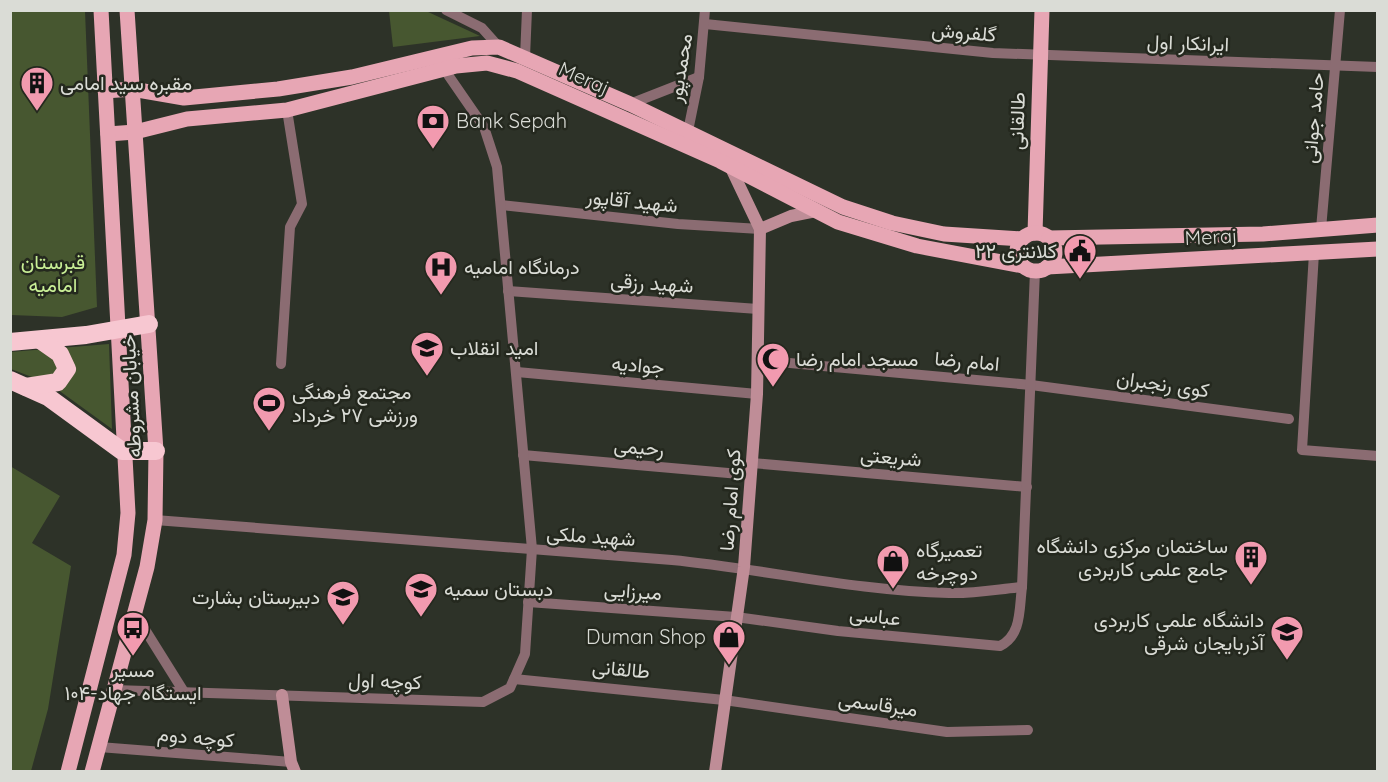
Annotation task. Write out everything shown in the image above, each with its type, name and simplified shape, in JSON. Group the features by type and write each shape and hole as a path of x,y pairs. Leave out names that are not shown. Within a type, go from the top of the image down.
{"highway":[{"path":"10,342 117,331 149,324"},
{"path":"18,384 58,382 67,369 60,354 40,340"},
{"path":"18,384 48,397 123,451 156,451"}],"main road":[{"name":"خیابان مشروطه","path":"68,771 124,555 128,513 101,10"},
{"name":"خیابان مشروطه","path":"92,771 134,612 155,520 156,451 127,10"},
{"name":"طالقانی","path":"1035,236 1042,10"},
{"name":"Meraj","path":"105,91 132,89 184,98 278,89 342,79 472,48 499,47 630,104 843,207 892,224 944,234 1035,236 1263,234 1377,225"},
{"name":"Meraj","path":"108,134 135,132 187,119 287,110 444,69 487,63 517,71 730,166 838,222 917,246 1035,268 1377,249"},
{"path":"184,98 187,119"},
{"path":"1035,236 1053,243 1054,256 1035,268 1017,256 1035,236"}],"street":[{"path":"446,10 482,28 499,47"},
{"path":"525,57 527,10"},
{"name":"محمدپور","path":"688,131 699,77 705,10"},
{"name":"حامد جوانی","path":"1321,229 1340,10"},
{"name":"گلفروش","path":"705,24 1040,56"},
{"name":"ایرانکار اول","path":"1040,56 1377,67"},
{"name":"کوچه اول","path":"114,690 483,702 510,687 525,654 532,549 497,167 484,127 444,69"},
{"path":"630,104 699,77"},
{"path":"281,364 290,227 302,204 287,110"},
{"path":"730,166 760,229 791,216 816,211"},
{"name":"شهید آقاپور","path":"501,206 678,224 760,229"},
{"name":"کوی امام رضا","path":"716,771 723,700 744,567 757,394 760,229"},
{"path":"1314,253 1302,450 1377,456"},
{"path":"1023,587 1035,268"},
{"name":"شهید رزقی","path":"508,291 758,309"},
{"name":"امام رضا","path":"757,360 1031,385"},
{"name":"جوادیه","path":"517,372 757,394"},
{"name":"کوی رنجبران","path":"1031,385 1289,419"},
{"name":"رحیمی","path":"523,455 751,469"},
{"name":"شریعتی","path":"751,469 1027,487"},
{"name":"شهید ملکی","path":"155,520 744,567 814,580 950,593 1023,587"},
{"name":"عباسی","path":"736,617 838,631 1000,646 1010,641 1016,633 1023,587"},
{"name":"میرزایی","path":"528,602 736,617"},
{"path":"134,612 184,692"},
{"name":"طالقانی","path":"514,679 723,700"},
{"path":"282,695 293,767"},
{"name":"میرقاسمی","path":"723,700 947,732 1028,730"},
{"name":"کوچه دوم","path":"99,747 293,767"}],"green space":[{"name":"قبرستان امامیه","path":"11,10 85,11 97,307 62,317 11,315"},
{"path":"389,11 426,11 480,36 393,47"},
{"path":"109,344 112,429 50,384 11,369 10,352"},
{"path":"10,466 60,496 32,543 71,566 48,709 31,771 11,771"}],"place":[{"name":"مقبره سید امامی","path":"37,112"},
{"name":"Bank Sepah","path":"433,150"},
{"name":"کلانتری ٢٢","path":"1080,280"},
{"name":"درمانگاه امامیه","path":"441,296"},
{"name":"امید انقلاب","path":"427,377"},
{"name":"مسجد امام رضا","path":"773,388"},
{"name":"مجتمع فرهنگی ورزشی ۲۷ خرداد","path":"269,432"},
{"name":"ساختمان مرکزی دانشگاه جامع علمی کاربردی","path":"1251,586"},
{"name":"تعمیرگاه دوچرخه","path":"893,590"},
{"name":"دبستان سمیه","path":"421,618"},
{"name":"دبیرستان بشارت","path":"343,626"},
{"name":"مسیر ۱۰۴-ایستگاه جهاد","path":"133,657"},
{"name":"دانشگاه علمی کاربردی آذربایجان شرقی","path":"1287,661"},
{"name":"Duman Shop","path":"729,666"}]}
